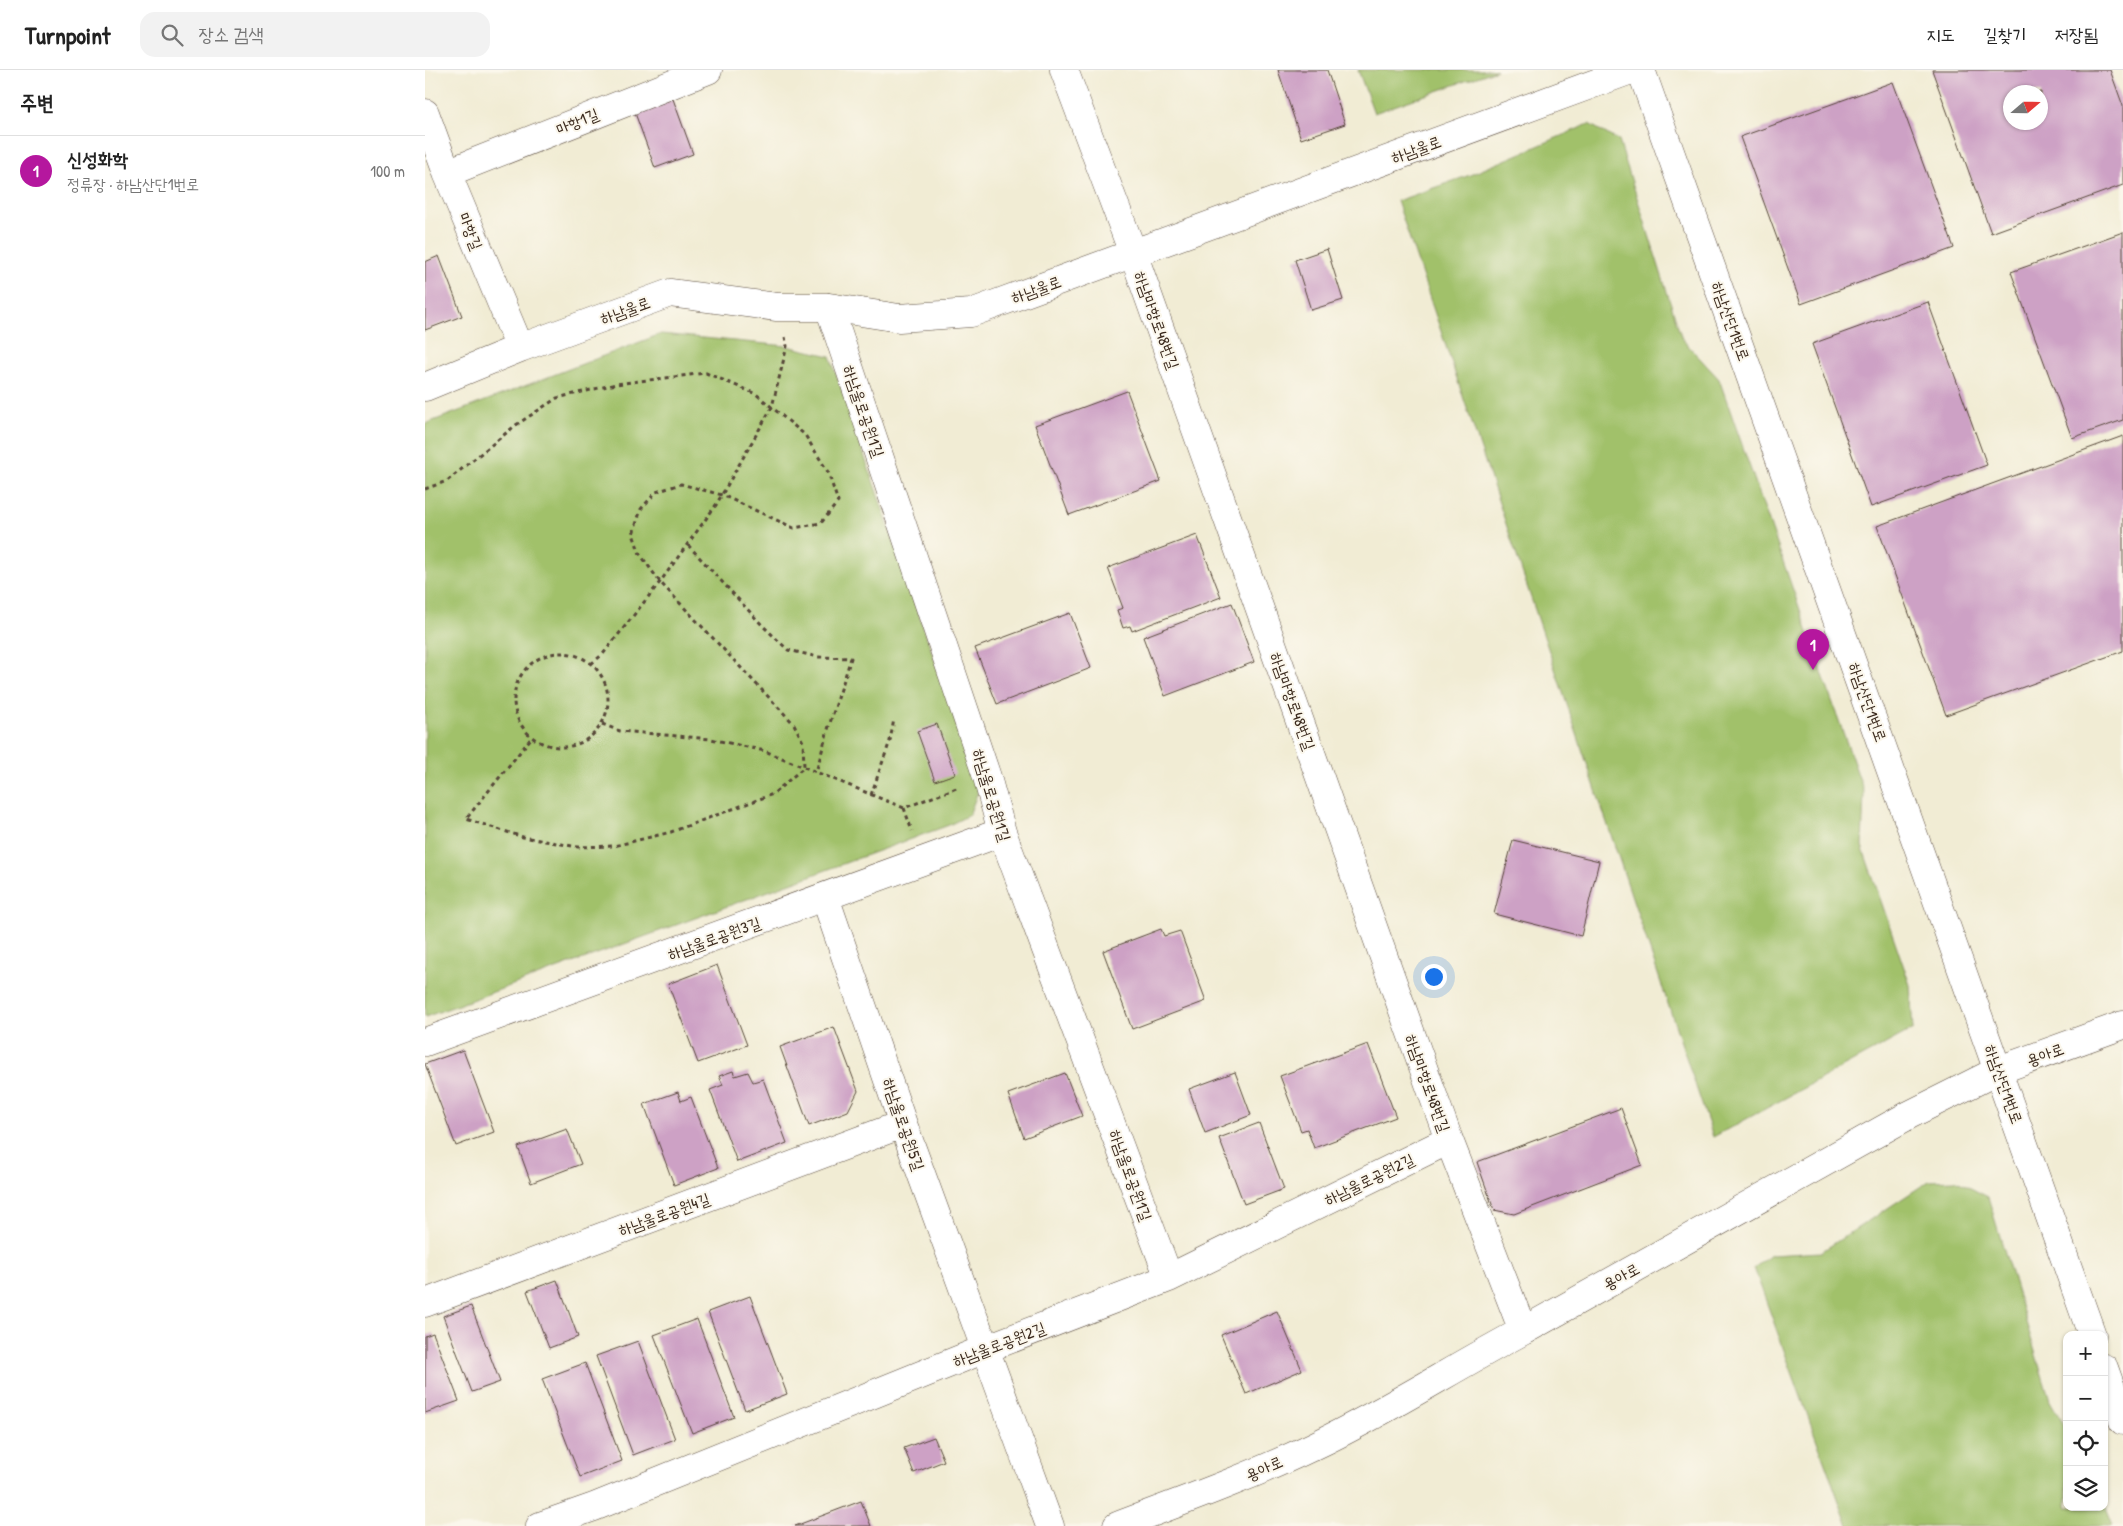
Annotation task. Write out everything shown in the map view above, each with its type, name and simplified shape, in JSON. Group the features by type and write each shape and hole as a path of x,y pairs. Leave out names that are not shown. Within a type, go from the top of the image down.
{"street":[{"name":"마항1길","path":"447,173 708,70"},
{"name":"하남마항로48번길","path":"1064,70 1133,253 1449,1140 1523,1331"},
{"name":"하남울로","path":"425,387 520,348 670,293 777,306 829,307 899,318 971,312 1631,70"},
{"name":"하남산단1번로","path":"1641,70 2092,1331"},
{"name":"마항길","path":"425,113 447,173 520,348"},
{"name":"하남울로공원1길","path":"829,307 987,776 1002,832 1169,1278"},
{"name":"하남울로공원3길","path":"425,1042 1002,832"},
{"name":"하남울로공원5길","path":"825,897 903,1124 1050,1526"},
{"name":"용아로","path":"1117,1526 1221,1486 1314,1446 1400,1401 1459,1365 1909,1115 1999,1070 2123,1025"},
{"name":"하남울로공원4길","path":"425,1303 903,1124"},
{"name":"하남울로공원2길","path":"540,1526 595,1507 985,1349 1169,1278 1449,1140"},
{"path":"2107,1376 2123,1421"}],"path":[{"path":"591,664 603,654 688,545 722,495 772,407 787,346 777,306"},
{"path":"425,489 447,481 517,425 557,398 617,384 706,373 756,394 805,434 827,472 838,502 821,523 794,528 722,495 681,484 656,492 641,509 633,534 640,554 660,582 794,724 803,742 804,767"},
{"path":"688,545 762,625 788,650 818,657 851,658 816,772"},
{"path":"556,652 571,653 585,659 604,680 608,695 607,710 602,724 593,736 580,744 565,747 551,746 537,741 525,732 517,719 513,704 514,690 517,682 529,664 541,656 556,652"},
{"path":"871,795 891,741 894,719"},
{"path":"602,724 620,731 711,738 765,751 904,808 987,776"},
{"path":"532,737 466,819 523,837 569,846 614,846 671,832 773,794 804,767"}],"green space":[{"path":"1358,70 1497,70 1374,113"},
{"path":"1589,124 1619,141 1682,339 1719,379 1864,792 1862,846 1910,985 1913,1029 1713,1137 1397,201 1470,175"},
{"path":"661,334 787,346 830,356 979,789 969,815 949,825 425,1017 425,424"},
{"path":"1955,1180 1988,1197 2050,1401 2063,1423 2063,1511 2107,1511 2113,1526 1848,1526 1754,1268 1771,1255 1821,1252 1929,1181"}],"building":[{"path":"1278,70 1327,70 1345,124 1301,139"},
{"path":"1932,70 2110,70 2123,106 2123,185 1991,233"},
{"path":"1893,82 1954,248 1801,304 1740,137"},
{"path":"673,99 693,154 655,168 635,113"},
{"path":"2123,232 2123,420 2072,438 2011,272"},
{"path":"1327,249 1343,300 1311,310 1295,260"},
{"path":"439,256 462,316 425,330 425,262"},
{"path":"1928,302 1987,465 1871,507 1812,344"},
{"path":"1127,391 1161,481 1069,515 1035,425"},
{"path":"2123,436 2123,651 1946,715 1877,526"},
{"path":"1197,535 1221,597 1132,631 1130,626 1123,628 1117,610 1123,608 1108,568"},
{"path":"1232,603 1254,662 1165,696 1143,637"},
{"path":"1070,613 1091,668 997,704 975,648"},
{"path":"937,724 955,774 935,781 917,731"},
{"path":"1513,840 1599,861 1581,936 1494,914"},
{"path":"1161,929 1164,936 1180,931 1206,1001 1132,1029 1103,951"},
{"path":"717,965 747,1045 698,1063 668,984"},
{"path":"834,1027 858,1091 848,1111 809,1126 780,1047"},
{"path":"1368,1044 1396,1117 1314,1148 1307,1129 1301,1131 1280,1076"},
{"path":"463,1050 494,1132 456,1146 425,1064"},
{"path":"733,1071 735,1076 748,1072 753,1082 763,1079 787,1143 737,1162 710,1090 723,1085 719,1076"},
{"path":"1235,1072 1251,1115 1205,1133 1189,1089"},
{"path":"1065,1073 1082,1116 1024,1138 1008,1094"},
{"path":"678,1092 681,1101 691,1097 718,1168 674,1185 644,1104"},
{"path":"1621,1108 1642,1165 1514,1214 1494,1210 1477,1162"},
{"path":"1259,1123 1284,1189 1244,1204 1219,1138"},
{"path":"567,1129 581,1164 531,1183 518,1147"},
{"path":"557,1280 578,1337 549,1348 527,1291"},
{"path":"750,1296 787,1394 745,1410 708,1312"},
{"path":"471,1306 500,1382 472,1392 443,1316"},
{"path":"1277,1311 1302,1370 1246,1394 1221,1335"},
{"path":"697,1319 734,1417 692,1433 654,1335"},
{"path":"433,1333 459,1401 425,1413 425,1336"},
{"path":"638,1341 675,1439 633,1455 596,1356"},
{"path":"585,1363 622,1461 580,1477 542,1379"},
{"path":"934,1437 944,1461 914,1473 904,1448"},
{"path":"861,1501 871,1526 795,1526"}],"place":[{"name":"신성화학","path":"1813,670"}]}
